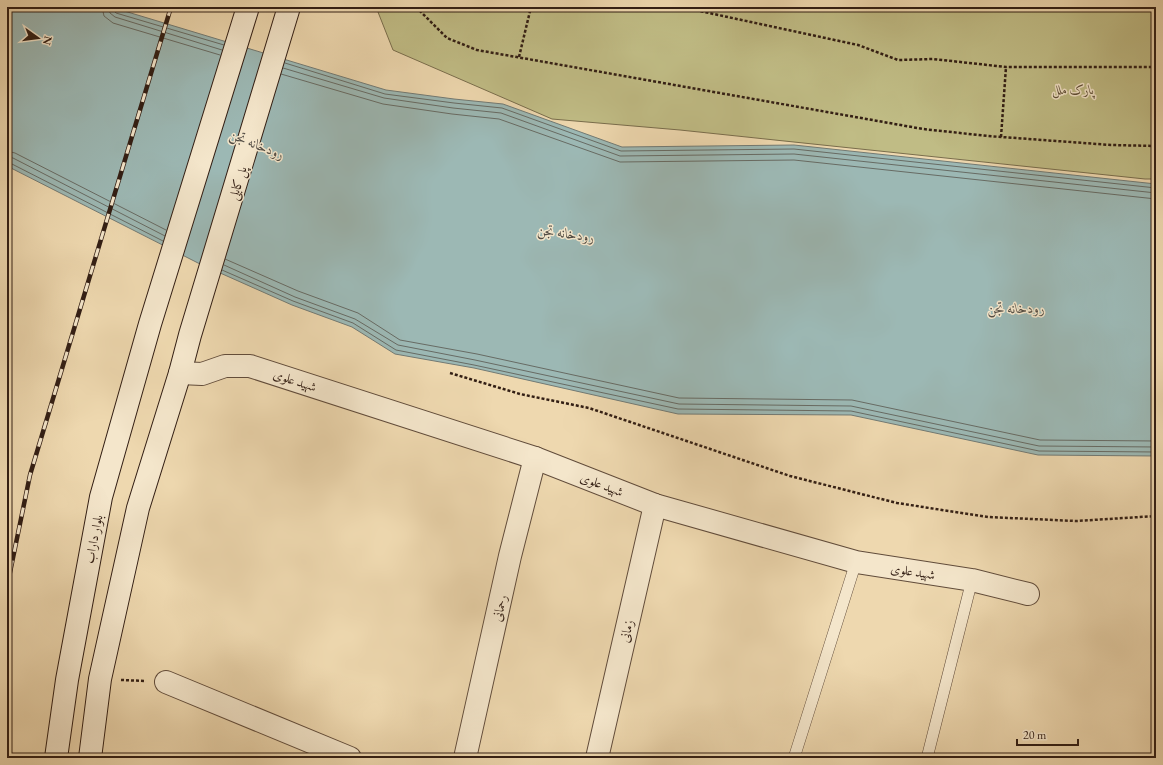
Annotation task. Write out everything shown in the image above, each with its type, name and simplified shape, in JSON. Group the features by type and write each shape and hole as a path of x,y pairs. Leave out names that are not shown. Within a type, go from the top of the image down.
{"street":[{"name":"بلوار داراب","path":"56,758 67,680 101,496 150,324 248,7"},
{"name":"پل کابلی","path":"180,373 190,335 289,7"},
{"name":"شهید علوی","path":"180,373 202,374 226,366 250,366 535,458 655,505 856,562 972,580 1028,594"},
{"path":"90,758 100,679 138,508 180,373"},
{"name":"رحمانی","path":"465,758 510,556 535,458"},
{"name":"زمانی","path":"597,758 655,505"},
{"path":"166,682 350,758"}],"lane":[{"path":"794,758 856,562"},
{"path":"927,758 972,580"}],"path":[{"path":"416,7 447,38 477,50 923,129 1001,137 1111,145 1156,146"},
{"path":"519,57 531,7"},
{"path":"682,7 858,45 898,60 933,59 1006,67 1156,67"},
{"path":"1001,137 1006,67"},
{"path":"450,373 520,394 589,408 790,476 897,503 988,517 1076,521 1156,516"},
{"path":"100,679 166,682"}],"green space":[{"name":"پارک ملل","path":"376,7 1156,7 1156,179 680,130 552,119 393,50"}],"water":[{"name":"رودخانه تجن","path":"7,7 111,7 386,90 503,104 622,147 794,145 1156,184 1156,456 1038,455 851,415 678,414 474,368 395,354 352,327 292,305 200,264 7,166"}],"railway":[{"path":"7,587 30,475 171,7"}]}
